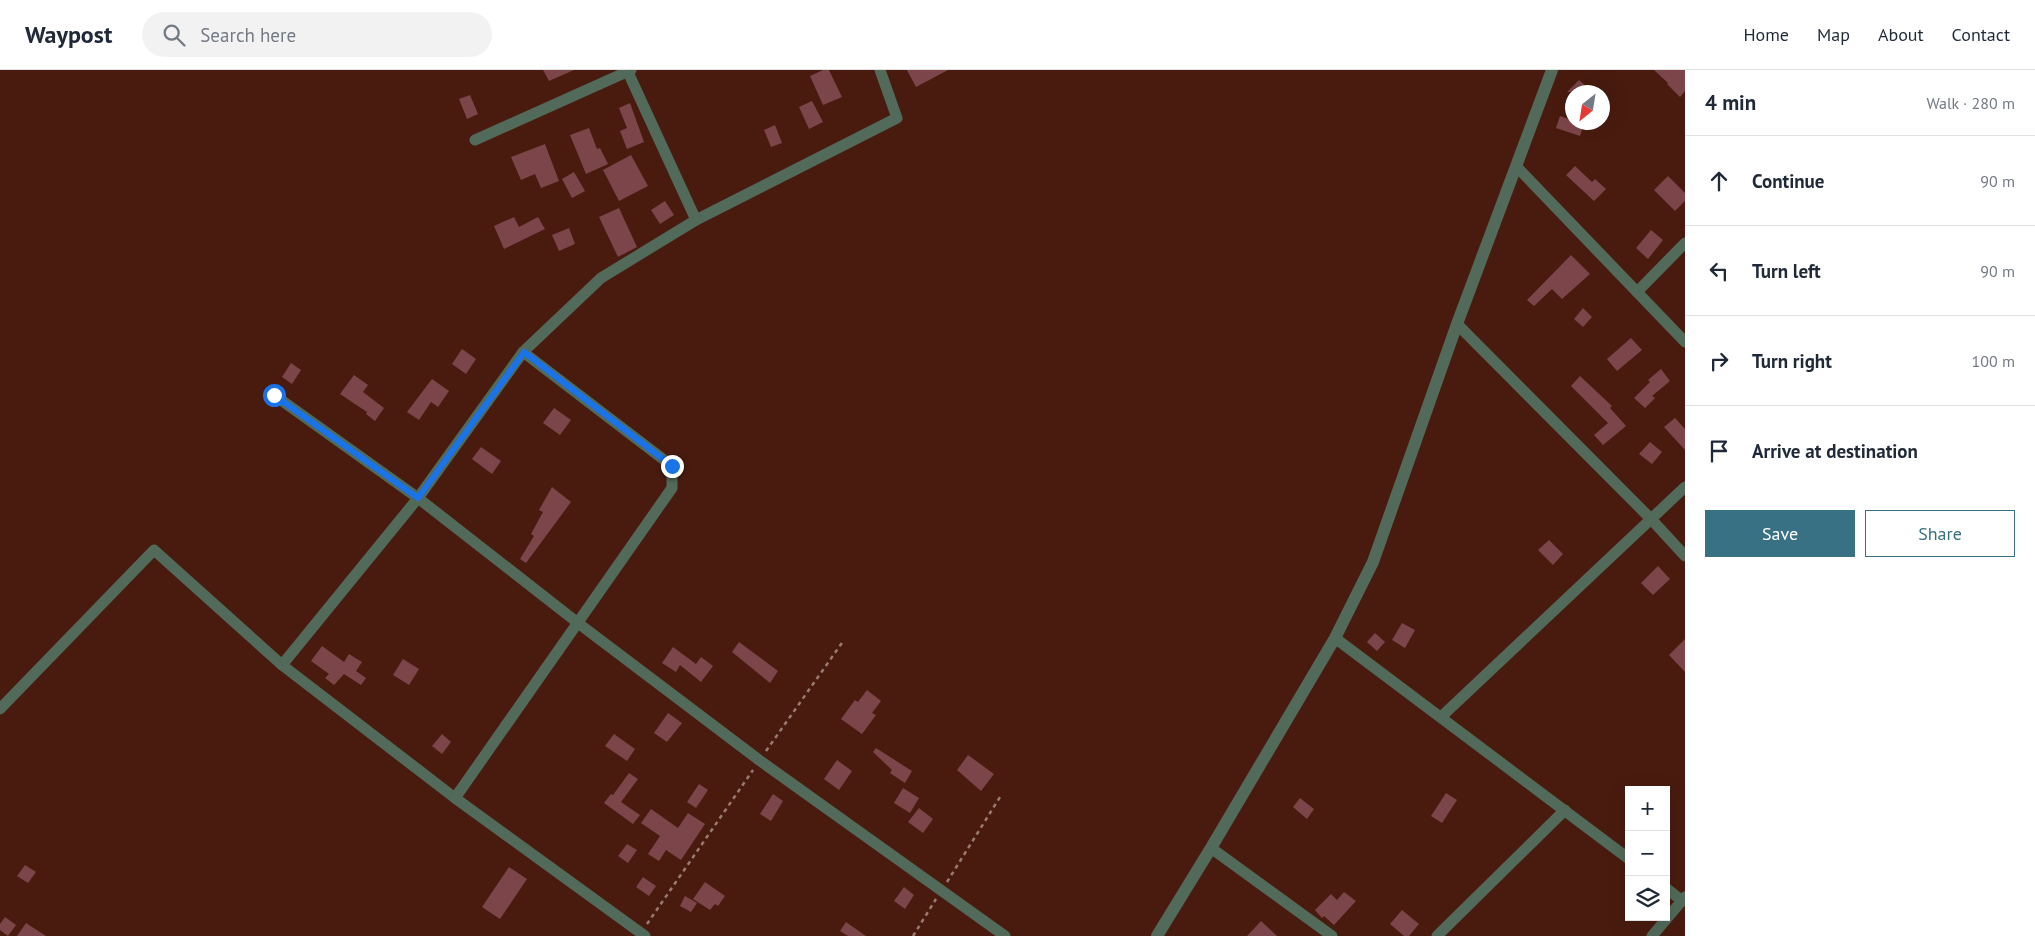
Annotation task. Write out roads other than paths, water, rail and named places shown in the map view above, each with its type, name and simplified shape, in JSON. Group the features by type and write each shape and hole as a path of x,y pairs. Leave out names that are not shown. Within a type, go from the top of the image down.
{"street":[{"path":"475,140 629,70 696,220"},
{"path":"282,665 418,498 524,352 601,278 696,220 897,118 880,70"},
{"path":"1157,936 1212,848 1336,638 1373,562 1457,324 1552,70"},
{"path":"1516,166 1685,342"},
{"path":"1637,292 1685,243"},
{"path":"1457,324 1651,519 1685,556"},
{"path":"455,798 672,488 672,466 524,352"},
{"path":"274,395 418,498 578,623 759,760 1005,936"},
{"path":"1441,717 1685,487"},
{"path":"0,709 154,550 282,665 455,798 643,935"},
{"path":"1336,638 1625,856"},
{"path":"1437,936 1566,810"},
{"path":"1212,848 1332,936"},
{"path":"1652,936 1683,899 1670,891"}]}
